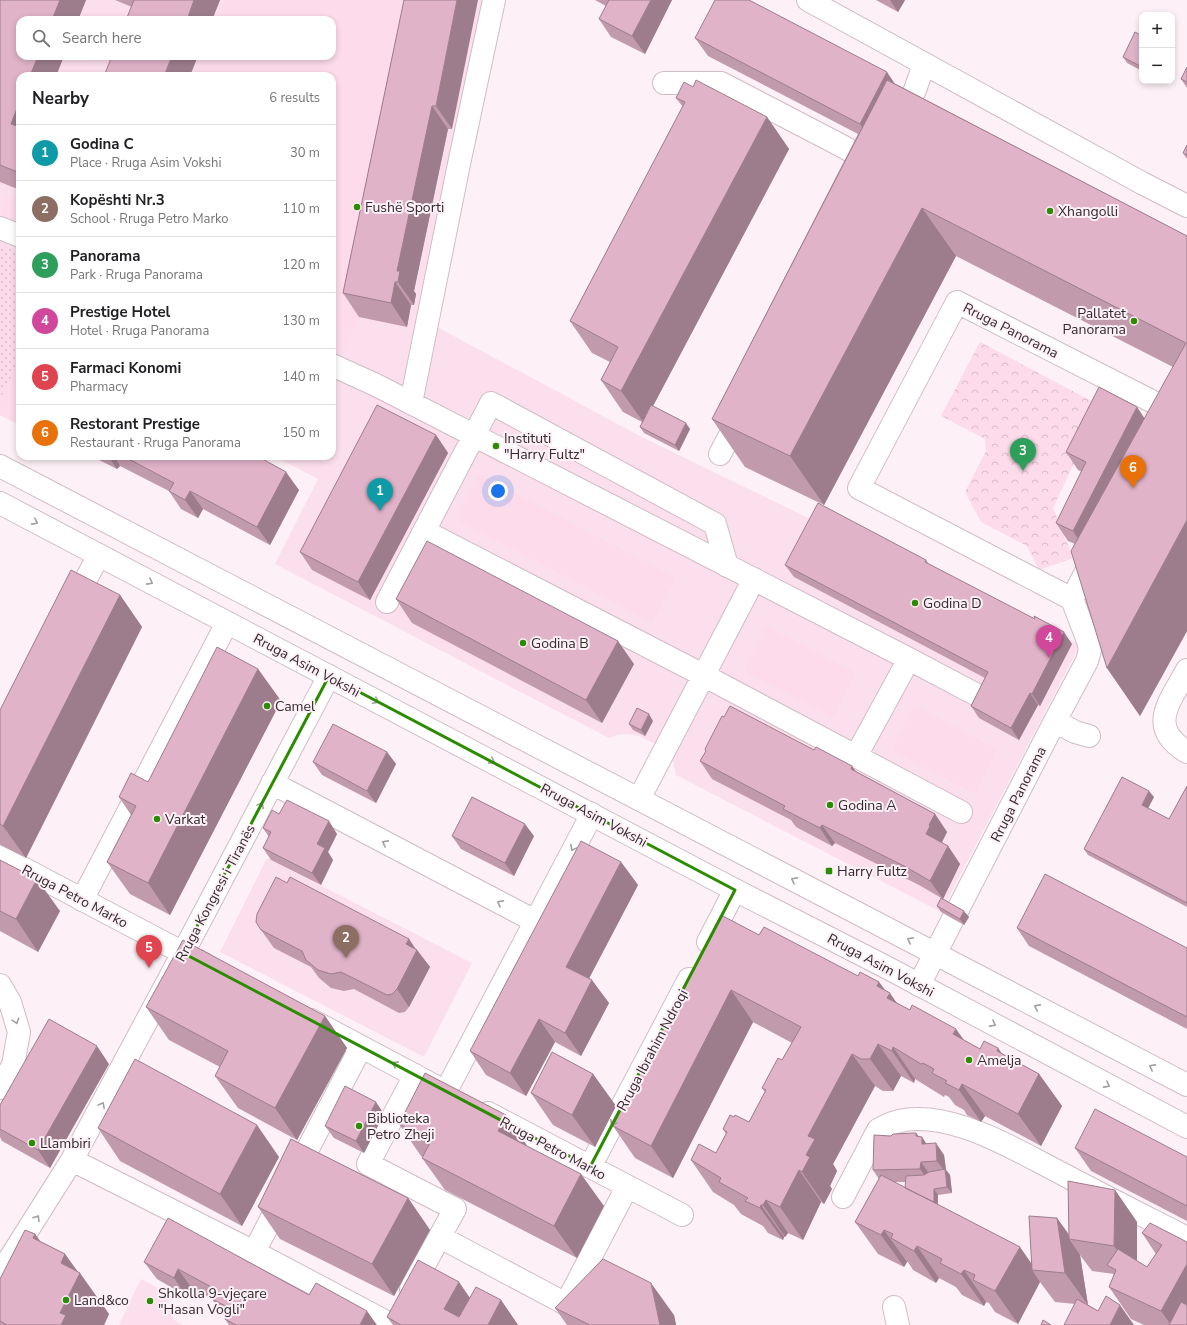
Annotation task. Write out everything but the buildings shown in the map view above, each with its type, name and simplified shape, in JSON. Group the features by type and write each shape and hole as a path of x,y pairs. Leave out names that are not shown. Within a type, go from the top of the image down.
{"street":[{"path":"411,403 494,0"},
{"path":"808,0 1142,183 1187,206"},
{"path":"664,83 721,83 842,146 872,172 915,90 924,64"},
{"path":"0,228 16,234"},
{"name":"Rruga Panorama","path":"919,985 1055,721 1088,661 1090,650 1072,599 859,488 957,302 1174,401 1155,438"},
{"path":"336,367 411,403 910,659 977,695"},
{"path":"720,454 749,399"},
{"path":"387,602 491,403 715,524 727,566"},
{"path":"0,466 1187,1085"},
{"name":"Rruga Asim Vokshi","path":"0,504 1187,1126"},
{"path":"424,531 703,675 961,812"},
{"path":"1072,599 1104,536"},
{"path":"63,623 99,555"},
{"path":"640,799 754,579"},
{"path":"82,900 227,623"},
{"path":"856,756 910,659"},
{"path":"1187,670 1167,708 1163,720 1166,733 1174,743 1187,752"},
{"name":"Rruga Kongresi i Tiranës","path":"0,1274 72,1160 329,676"},
{"path":"1055,721 1075,732 1089,736"},
{"path":"272,783 535,921"},
{"path":"446,1091 592,814"},
{"name":"Rruga Petro Marko","path":"0,856 224,975"},
{"name":"Rruga Ibrahim Ndroqi","path":"590,1167 735,890"},
{"path":"0,986 10,1002 20,1032 13,1065 0,1088"},
{"name":"Rruga Petro Marko","path":"293,1011 682,1215"},
{"path":"254,1252 361,1047"},
{"path":"125,1062 145,1073"},
{"path":"72,1160 254,1252 392,1325 455,1209 368,1164 415,1075"},
{"path":"843,1197 878,1130 888,1124 902,1119 939,1121 968,1129 1003,1143 1187,1238"},
{"path":"440,1237 566,1304 627,1187"}],"highlighted area":[{"path":"329,676 735,890 590,1167 183,953"}],"shaded area":[{"name":"Instituti \"Harry Fultz\"","path":"0,0 504,0 437,327 640,436 814,521 867,534 1080,645 941,912 676,775 671,752 639,736 628,734 617,735 609,738 275,564 318,479 282,460 336,460 336,72 16,72 16,423 0,415"},
{"path":"267,858 472,963 424,1057 220,952"},
{"name":"Shkolla 9-vjeçare \"Hasan Vogli\"","path":"141,1279 172,1295 166,1306 174,1320 183,1325 119,1325"}],"green space":[{"name":"Fushë Sporti","path":"225,0 425,0 359,317 339,360 336,359 336,72 197,72 201,60 336,60 336,16 219,16"},
{"path":"7,196 16,200 16,220 0,214"},
{"path":"0,244 16,251 16,368 0,399"},
{"path":"980,342 1101,406 1053,508 1073,558 1039,570 1027,546 981,522 965,492 986,451 985,439 941,416"},
{"path":"16,368 16,423 0,415 0,399"},
{"path":"480,475 675,577 675,580 653,622 455,519 477,476"},
{"path":"767,626 856,673 833,717 744,671 765,627"},
{"path":"916,706 996,748 997,751 976,792 973,793 893,751 892,748 913,707"}],"place":[{"name":"Fushë Sporti","path":"357,207"},
{"name":"Xhangolli","path":"1050,211"},
{"name":"Pallatet Panorama","path":"1134,321"},
{"name":"Instituti \"Harry Fultz\"","path":"496,446"},
{"name":"Panorama","path":"1023,471"},
{"name":"Restorant Prestige","path":"1133,488"},
{"name":"Godina C","path":"380,511"},
{"name":"Godina D","path":"915,603"},
{"name":"Godina B","path":"523,643"},
{"name":"Prestige Hotel","path":"1049,658"},
{"name":"Camel","path":"267,706"},
{"name":"Godina A","path":"830,805"},
{"name":"Varkat","path":"157,819"},
{"name":"Harry Fultz","path":"829,871"},
{"name":"Kopështi Nr.3","path":"346,958"},
{"name":"Farmaci Konomi","path":"149,968"},
{"name":"Amelja","path":"969,1060"},
{"name":"Biblioteka Petro Zheji","path":"359,1126"},
{"name":"Llambiri","path":"32,1143"},
{"name":"Land&co","path":"66,1300"},
{"name":"Shkolla 9-vjeçare \"Hasan Vogli\"","path":"150,1301"}]}
